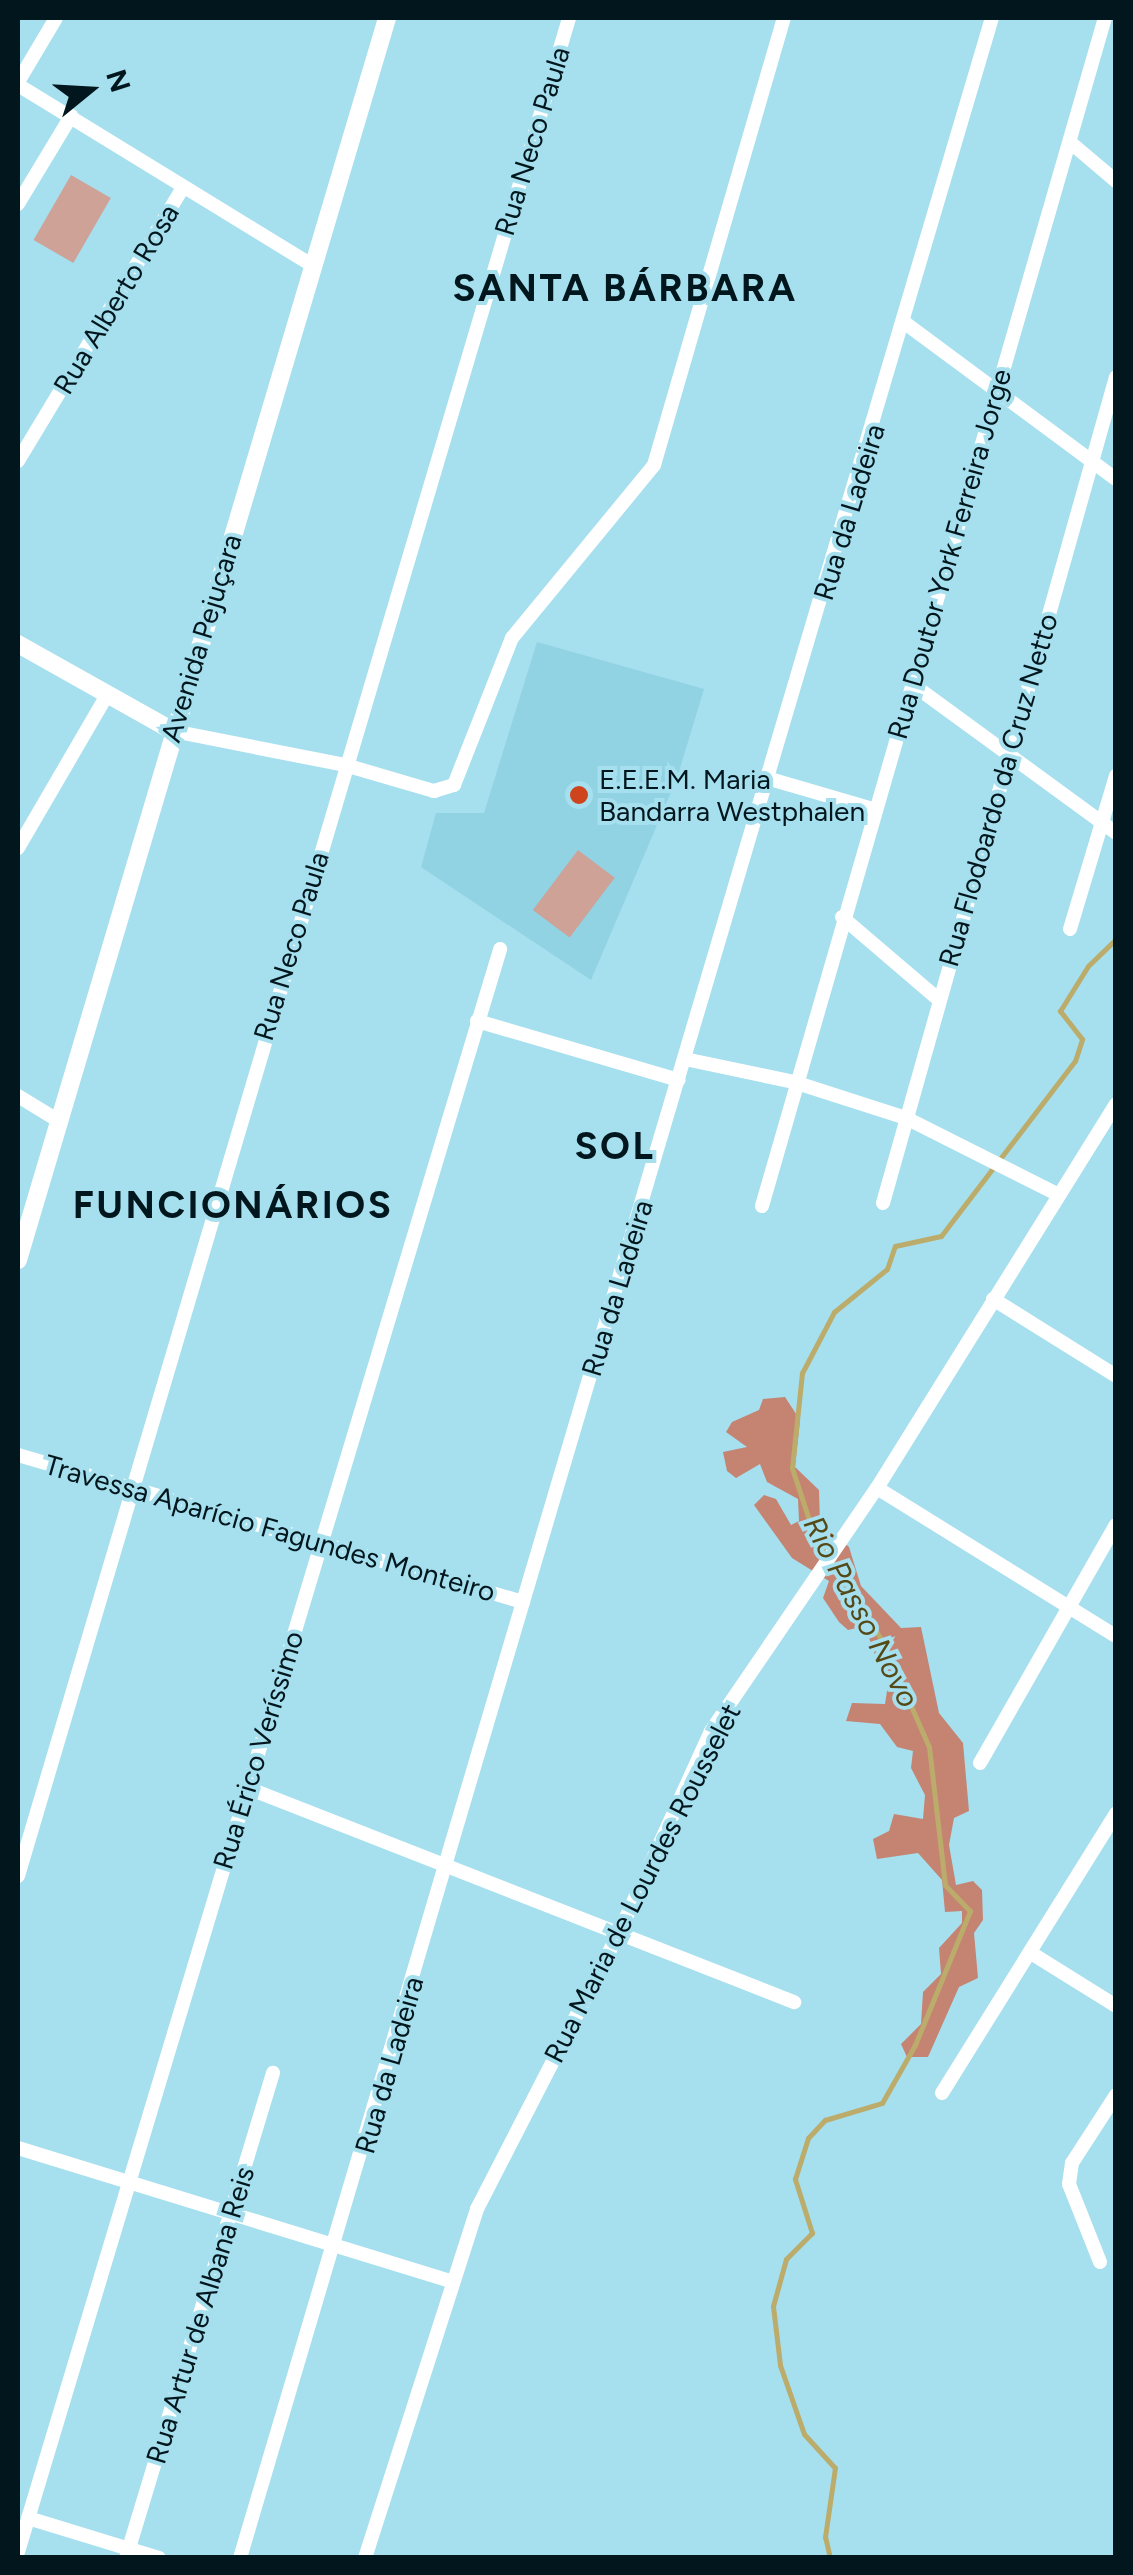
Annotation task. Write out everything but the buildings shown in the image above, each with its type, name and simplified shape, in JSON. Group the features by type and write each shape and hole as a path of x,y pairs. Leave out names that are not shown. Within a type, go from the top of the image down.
{"street":[{"path":"56,18 18,83 315,266"},
{"name":"Avenida Pejuçara","path":"18,1260 387,18"},
{"name":"Rua Neco Paula","path":"18,1876 344,765 569,18"},
{"path":"18,644 106,698 173,731 344,765 434,791 454,785 512,638 654,465 784,18"},
{"name":"Rua da Ladeira","path":"240,2558 770,779 992,18"},
{"name":"Rua Doutor York Ferreira Jorge","path":"762,1206 794,1082 1105,18"},
{"path":"18,204 70,116"},
{"path":"1070,143 1116,182"},
{"name":"Rua Alberto Rosa","path":"18,461 182,187"},
{"path":"905,323 999,386 1116,479"},
{"name":"Rua Flodoardo da Cruz Netto","path":"883,1203 1116,377"},
{"path":"18,425 34,436"},
{"path":"912,684 1116,834"},
{"path":"18,848 106,698"},
{"path":"1070,929 1116,776"},
{"path":"770,779 874,808"},
{"path":"842,917 938,999"},
{"name":"Rua Érico Veríssimo","path":"18,2552 132,2183 245,1786 321,1546 366,1377 500,948"},
{"path":"477,1021 679,1080"},
{"path":"685,1059 794,1082 906,1118 1057,1194"},
{"path":"18,1096 59,1120"},
{"name":"Rua Maria de Lourdes Rousselet","path":"365,2558 449,2281 477,2210 619,1934 711,1731 877,1488 1116,1104"},
{"path":"993,1299 1116,1376"},
{"name":"Travessa Aparício Fagundes Monteiro","path":"18,1455 522,1602"},
{"path":"877,1488 1116,1636"},
{"path":"980,1763 1116,1525"},
{"path":"245,1786 794,2002"},
{"path":"942,2093 1116,1814"},
{"path":"1031,1953 1116,2006"},
{"name":"Rua Artur de Albana Reis","path":"128,2552 273,2073"},
{"path":"1100,2262 1069,2184 1072,2162 1116,2095"},
{"path":"18,2148 334,2250 449,2281"},
{"path":"28,2518 128,2552 159,2558"}],"shaded area":[{"path":"71,175 111,198 73,263 34,240"},
{"name":"E.E.E.M. Maria Bandarra Westphalen","path":"537,642 704,689 677,778 591,980 421,867 436,813 484,813"},
{"path":"578,850 615,878 570,938 533,910"},
{"path":"785,1397 800,1420 795,1467 819,1490 820,1524 849,1547 861,1586 901,1628 921,1627 939,1713 963,1743 969,1811 954,1818 949,1845 956,1885 973,1881 982,1890 983,1920 974,1933 978,1978 959,1987 928,2057 907,2057 901,2044 921,2024 923,1992 941,1974 939,1948 962,1923 962,1911 945,1912 942,1880 918,1853 877,1859 873,1839 889,1831 894,1814 923,1819 925,1795 911,1768 913,1751 897,1747 880,1724 846,1721 852,1703 885,1704 890,1672 879,1666 869,1638 874,1624 848,1630 839,1622 823,1598 829,1581 792,1558 754,1505 764,1495 776,1499 791,1525 799,1521 798,1499 767,1482 760,1464 736,1478 727,1471 723,1452 747,1447 726,1432 732,1422 759,1410 763,1399"}],"waterway":[{"name":"Rio Passo Novo","path":"830,2558 825,2537 835,2468 804,2434 780,2365 773,2306 786,2259 812,2233 795,2179 808,2138 825,2120 882,2103 915,2045 970,1911 945,1885 929,1747 883,1642 815,1538 792,1468 802,1373 834,1312 887,1269 895,1246 941,1236 1075,1061 1082,1039 1060,1011 1088,966 1116,939"}],"place":[{"name":"E.E.E.M. Maria Bandarra Westphalen","path":"579,795"}],"district":[{"name":"SANTA BÁRBARA","path":"625,289"},
{"name":"SOL","path":"615,1147"},
{"name":"FUNCIONÁRIOS","path":"233,1206"}]}
